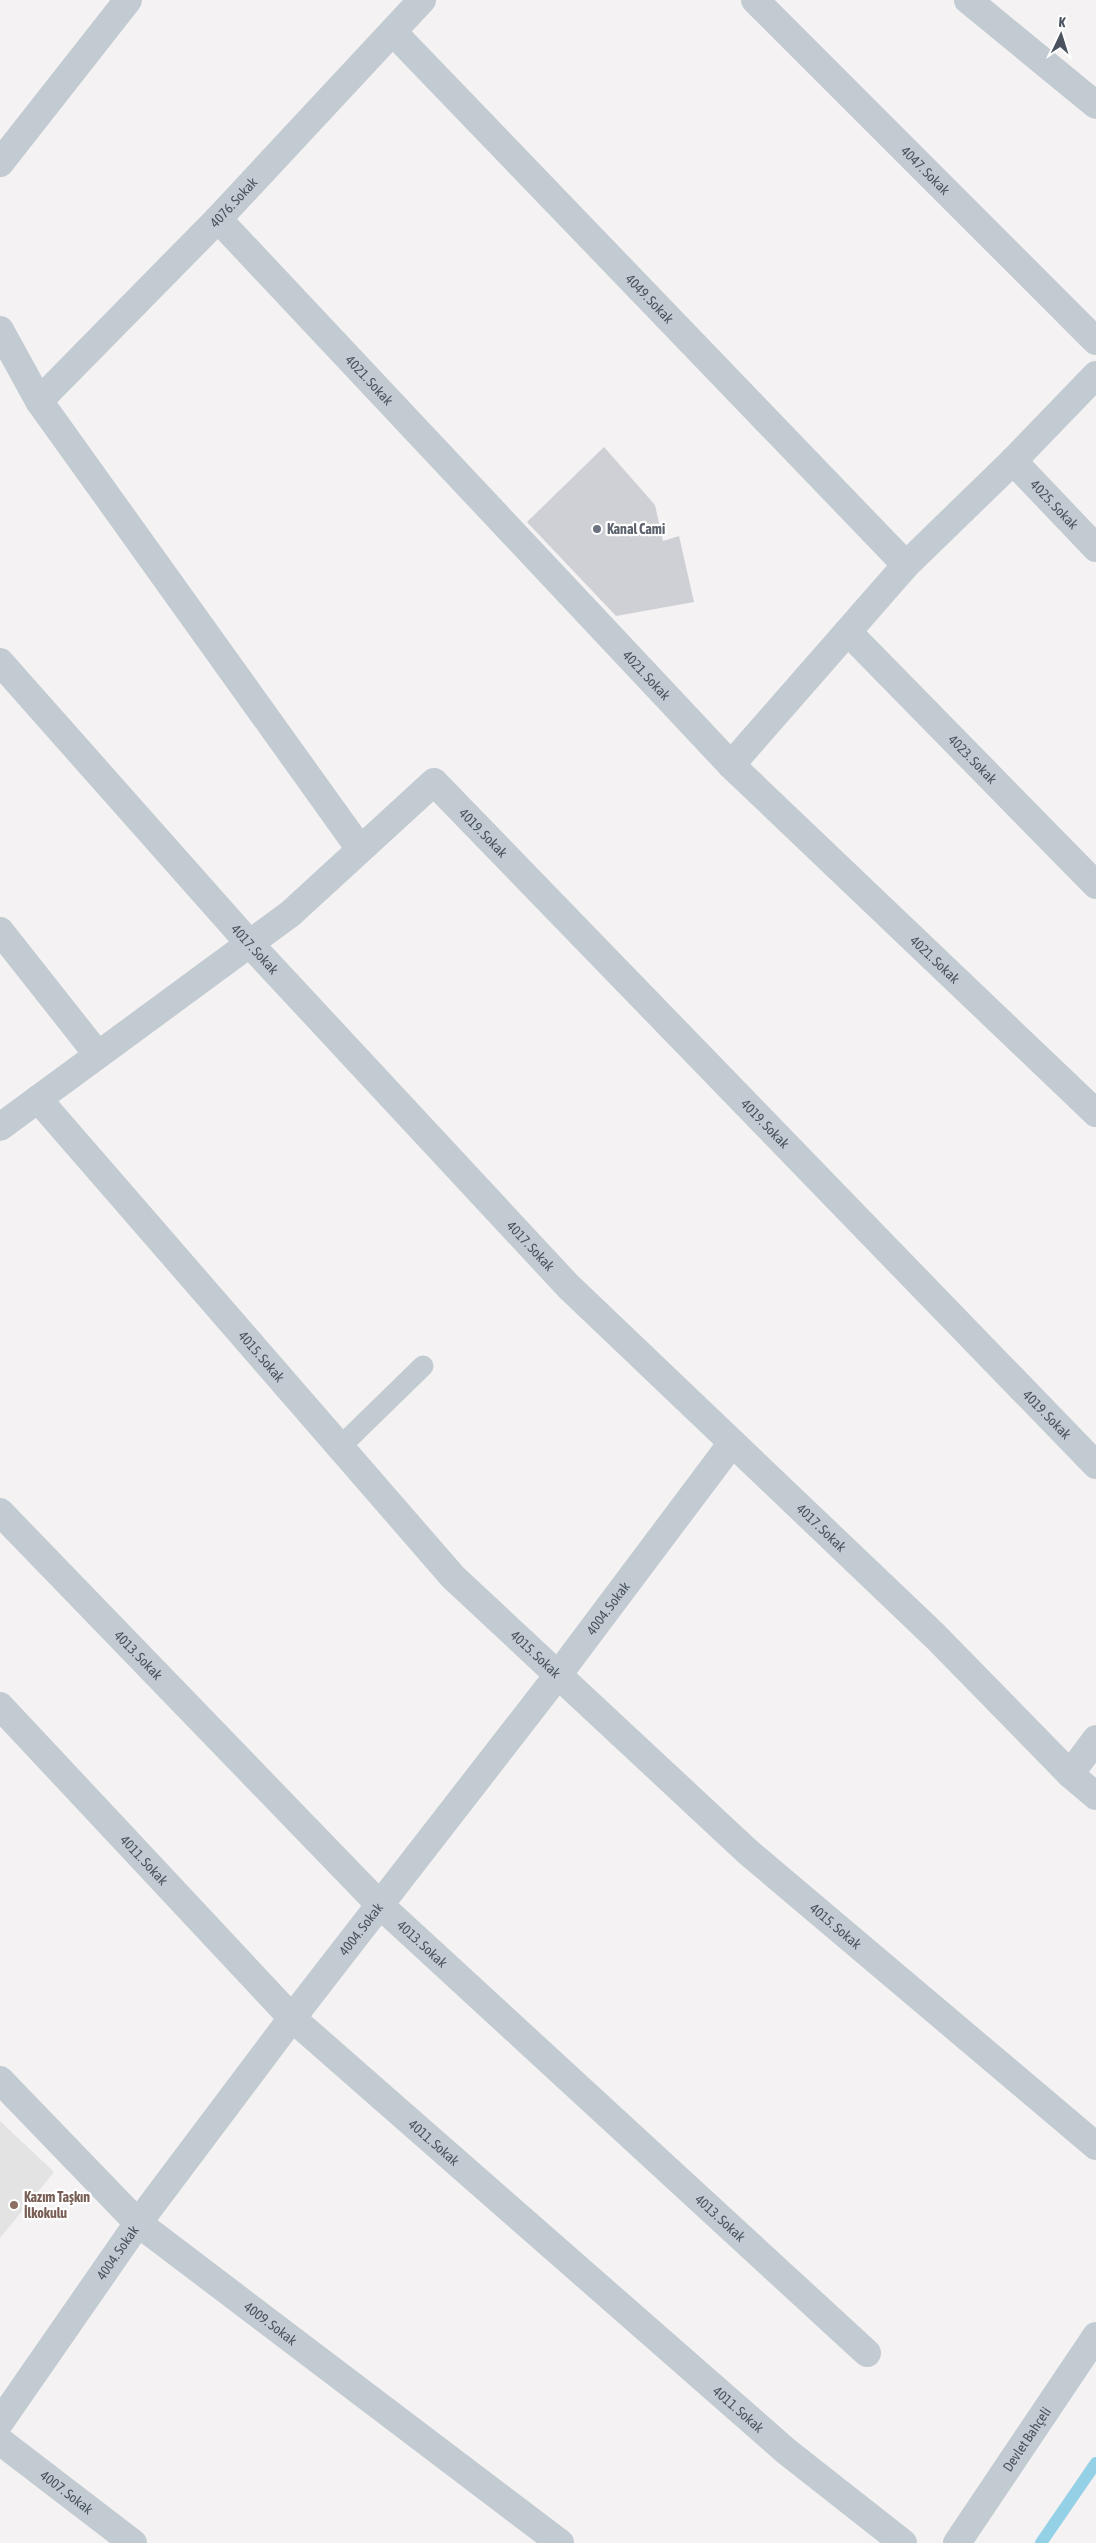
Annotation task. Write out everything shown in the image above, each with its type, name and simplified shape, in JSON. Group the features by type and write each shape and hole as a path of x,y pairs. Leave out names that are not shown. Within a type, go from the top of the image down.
{"street":[{"path":"0,163 128,0"},
{"name":"4076. Sokak","path":"39,401 218,219 422,0"},
{"name":"4047. Sokak","path":"755,0 1096,341"},
{"path":"968,0 1096,105"},
{"name":"4049. Sokak","path":"393,32 906,565"},
{"name":"4021. Sokak","path":"218,219 731,765 1096,1113"},
{"path":"0,330 39,401 360,849 290,914 0,1127"},
{"path":"731,765 906,565 1013,461 1096,375"},
{"name":"4025. Sokak","path":"1013,461 1096,548"},
{"name":"4023. Sokak","path":"848,632 1096,885"},
{"name":"4017. Sokak","path":"0,662 249,943 568,1286 935,1636 1070,1774 1096,1796"},
{"name":"4019. Sokak","path":"360,849 434,782 1096,1465"},
{"path":"0,931 98,1055"},
{"name":"4015. Sokak","path":"38,1099 453,1577 748,1852 1096,2146"},
{"name":"4004. Sokak","path":"0,2422 138,2223 292,2018 558,1675 732,1443"},
{"name":"4013. Sokak","path":"0,1512 380,1905 867,2353"},
{"name":"4011. Sokak","path":"0,1706 292,2018 786,2451 903,2543"},
{"path":"1070,1774 1096,1739"},
{"name":"4009. Sokak","path":"0,2080 138,2223 560,2543"},
{"name":"Devlet Bahçeli","path":"958,2543 1096,2336"},
{"name":"4007. Sokak","path":"0,2440 133,2543"}],"lane":[{"path":"340,1448 423,1366"}],"shaded area":[{"name":"Kazım Taşkın İlkokulu","path":"0,2121 54,2172 0,2238"}],"building":[{"name":"Kanal Cami","path":"604,447 655,505 663,541 679,536 694,602 616,616 527,522"}],"waterway":[{"path":"1041,2543 1096,2463"}],"place":[{"name":"Kanal Cami","path":"597,529"},
{"name":"Kazım Taşkın İlkokulu","path":"14,2205"}]}
